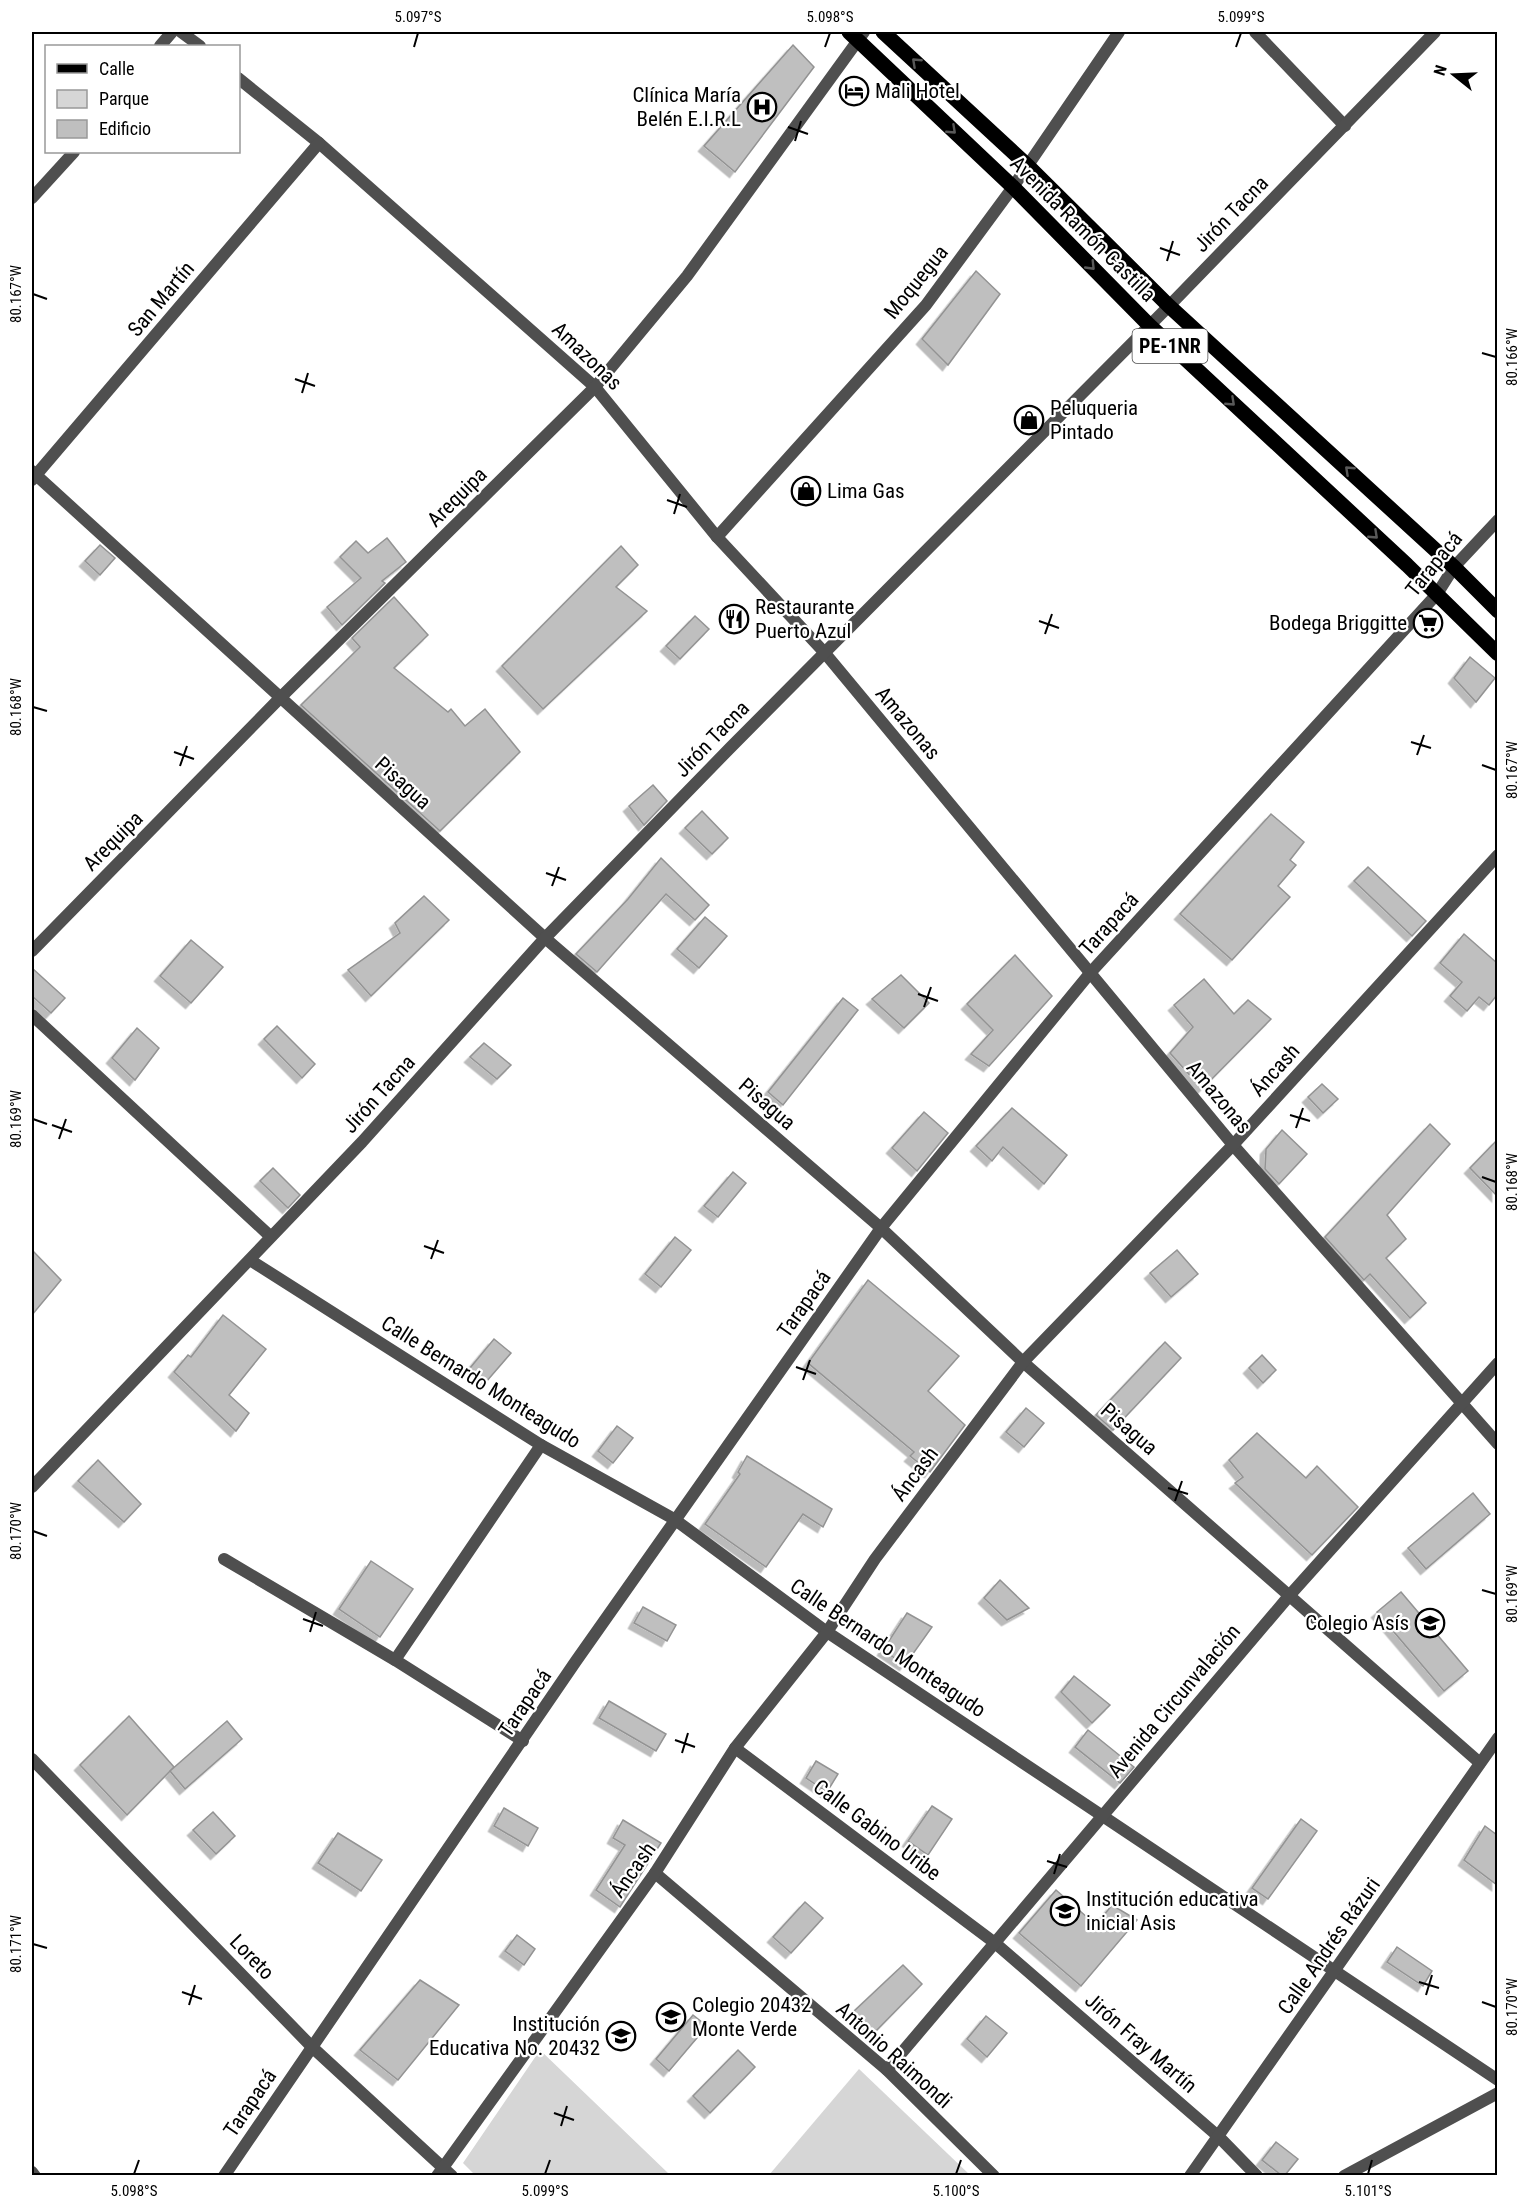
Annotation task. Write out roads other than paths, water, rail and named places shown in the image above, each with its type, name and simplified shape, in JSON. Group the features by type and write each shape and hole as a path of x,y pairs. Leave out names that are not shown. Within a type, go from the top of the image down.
{"main road":[{"name":"Avenida Ramón Castilla","path":"883,32 1028,166 1168,306 1454,567 1497,611"},
{"name":"Avenida Ramón Castilla","path":"857,34 1149,325 1437,594 1497,654"}],"street":[{"path":"161,45 172,32"},
{"path":"181,32 199,45"},
{"name":"Moquegua","path":"717,537 926,305 1028,166 1119,32"},
{"path":"1255,32 1345,126"},
{"name":"Jirón Tacna","path":"32,1487 362,1142 545,938 1435,32"},
{"name":"Arequipa","path":"32,951 280,698 595,387 687,276 857,34"},
{"name":"Amazonas","path":"240,80 320,142 595,387 717,537 824,652 1233,1145 1497,1444"},
{"name":"San Martín","path":"33,476 320,142"},
{"path":"32,198 73,153"},
{"name":"Pisagua","path":"33,476 545,938 881,1228 1023,1362 1480,1763"},
{"name":"Tarapacá","path":"224,2175 674,1519 881,1228 1091,972 1437,594 1454,567 1497,520"},
{"name":"Áncash","path":"444,2173 655,1873 735,1749 827,1632 875,1559 1023,1362 1233,1145 1497,855"},
{"path":"32,1015 270,1236"},
{"name":"Calle Bernardo Monteagudo","path":"249,1260 541,1445 674,1519 827,1632 1337,1970 1497,2080"},
{"name":"Avenida Circunvalación","path":"887,2070 1288,1596 1497,1363"},
{"path":"395,1660 541,1445"},
{"path":"224,1559 395,1660 523,1741"},
{"name":"Calle Andrés Rázuri","path":"1190,2175 1337,1970 1497,1738"},
{"name":"Calle Gabino Uribe","path":"735,1749 995,1943"},
{"name":"Loreto","path":"32,1759 312,2047 444,2173"},
{"name":"Antonio Raimondi","path":"655,1873 887,2070 994,2175"},
{"name":"Jirón Fray Martín","path":"995,1943 1219,2137 1257,2175"},
{"path":"1344,2175 1497,2092"},
{"path":"32,2172 35,2175"}],"place":[{"name":"Mali Hotel","path":"854,91"},
{"name":"Clínica María Belén E.I.R.L","path":"762,107"},
{"name":"Peluqueria Pintado","path":"1029,420"},
{"name":"Lima Gas","path":"806,491"},
{"name":"Restaurante Puerto Azul","path":"734,619"},
{"name":"Bodega Briggitte","path":"1428,623"},
{"name":"Colegio Asís","path":"1430,1623"},
{"name":"Institución educativa inicial Asis","path":"1065,1911"},
{"name":"Colegio 20432 Monte Verde","path":"671,2017"},
{"name":"Institución Educativa No. 20432","path":"621,2036"}]}
